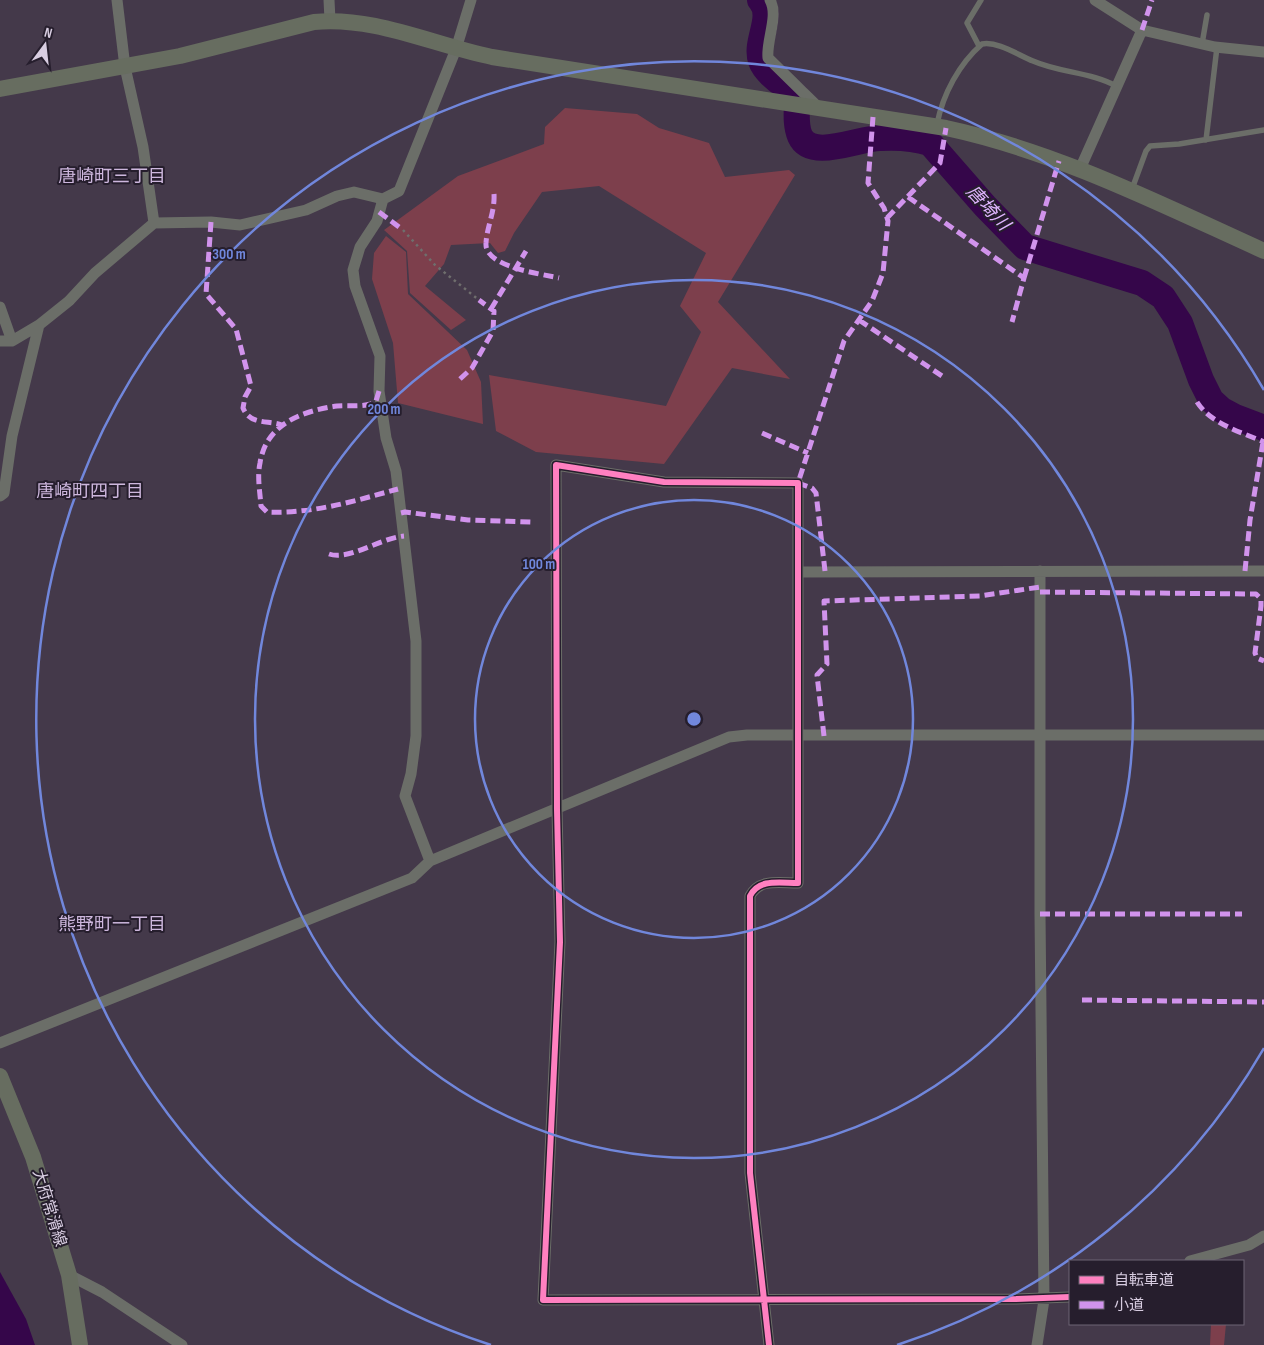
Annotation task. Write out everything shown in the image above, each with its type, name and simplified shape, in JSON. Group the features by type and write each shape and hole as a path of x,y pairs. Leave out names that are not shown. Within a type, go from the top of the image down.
{"street":[{"path":"117,0 126,67 143,147 154,223"},
{"path":"330,0 330,20"},
{"path":"0,307 6,341 39,325 69,301 95,274 154,223 210,222 240,225 306,210 337,196 354,192 383,199 398,191 456,50 471,0"},
{"path":"770,0 773,12 767,49 768,58 820,109"},
{"path":"1095,0 1142,30 1216,47 1264,52"},
{"path":"0,89 180,56 314,22 330,20 382,26 456,50 492,57 936,126 996,139 1080,168 1264,250"},
{"path":"1080,168 1142,30"},
{"path":"383,199 377,221 360,248 353,270 355,286 380,356 379,392 386,438 396,471 416,641 416,736 411,774 405,796 430,861"},
{"path":"0,496 4,492 12,436 39,325"},
{"path":"769,1345 763,1301 750,1173 750,896 761,883 798,883 800,572 798,483 664,482 556,465 557,809 560,942 543,1300 763,1301 1044,1300 1069,1297"},
{"path":"1037,1345 1044,1300 1039,734 1040,571"},
{"path":"800,572 1264,571"},
{"path":"0,1043 412,878 430,861 729,737 748,735 1264,735"},
{"name":"大府常滑線","path":"0,1076 33,1157 69,1275 80,1345"},
{"path":"1194,1260 1249,1245 1264,1236"},
{"path":"69,1275 102,1292 182,1345"}],"lane":[{"path":"979,46 967,23 981,0"},
{"path":"1202,44 1207,15"},
{"path":"936,126 940,108 951,82 979,46 987,43 996,45 1035,63 1074,74 1094,77 1118,87"},
{"path":"1206,140 1216,47"},
{"path":"1131,191 1146,151 1150,146 1206,140 1264,130"}],"path":[{"path":"403,230 435,265 479,300"}],"shaded area":[{"path":"565,108 637,114 659,128 709,143 725,177 789,170 795,175 718,302 790,379 732,368 664,464 536,452 496,431 489,375 666,406 701,332 680,306 706,253 599,186 542,192 514,233 505,251 498,253 490,243 451,245 444,264 425,286 466,320 451,330 410,293 407,251 384,230 458,176 544,144 545,127"},
{"path":"386,236 406,252 408,294 467,350 481,382 483,424 398,403 393,343 372,279 374,253"},
{"path":"0,1272 26,1319 35,1345 0,1345"},
{"path":"1211,1325 1226,1325 1224,1345 1210,1345"}],"waterway":[{"name":"唐埼川","path":"760,0 766,14 760,45 761,61 767,71 797,97 797,127 800,136 806,143 814,147 825,148 880,138 912,139 930,143 985,206 1025,247 1142,283 1163,297 1180,323 1201,380 1211,400 1222,410 1235,417 1264,428"}],"marked path":[{"path":"1142,30 1152,0"},
{"path":"825,571 816,493 812,488 798,483 844,341 872,301 883,273 888,221 884,208 868,183 873,117"},
{"path":"887,218 940,163 946,128"},
{"path":"1024,278 1059,161"},
{"path":"494,194 486,243 488,251 494,258 504,264 559,278"},
{"path":"908,197 1024,278 1012,322"},
{"path":"379,212 403,230"},
{"path":"211,222 206,294 236,329 251,386 245,397 243,408 254,420 282,425"},
{"path":"491,309 526,251"},
{"path":"460,379 472,368 493,331 494,311 479,300"},
{"path":"859,320 942,376"},
{"path":"379,391 376,401 371,404 324,408 299,416 278,429 270,438 260,463 261,506 267,512 301,511 333,506 398,489"},
{"path":"1197,402 1203,410 1218,422 1264,442"},
{"path":"762,433 808,453"},
{"path":"1245,571 1250,520 1263,442"},
{"path":"401,513 468,520 531,522"},
{"path":"329,554 337,555 355,552 404,536"},
{"path":"824,736 817,675 827,664 824,601 980,596 1040,587"},
{"path":"1040,592 1256,594 1261,599 1261,606 1255,653 1257,658 1264,661"},
{"path":"1040,914 1242,914"},
{"path":"1082,1000 1264,1002"}],"cycle path":[{"path":"556,465 664,482 798,483 798,883 777,882 764,884 754,890 750,896 750,1173 764,1300 543,1300 560,942 557,809 556,465"},
{"path":"764,1300 1016,1299 1069,1297"},
{"path":"764,1300 769,1345"}],"district":[{"name":"唐崎町三丁目","path":"112,176"},
{"name":"唐崎町四丁目","path":"90,491"},
{"name":"熊野町一丁目","path":"112,924"}]}
